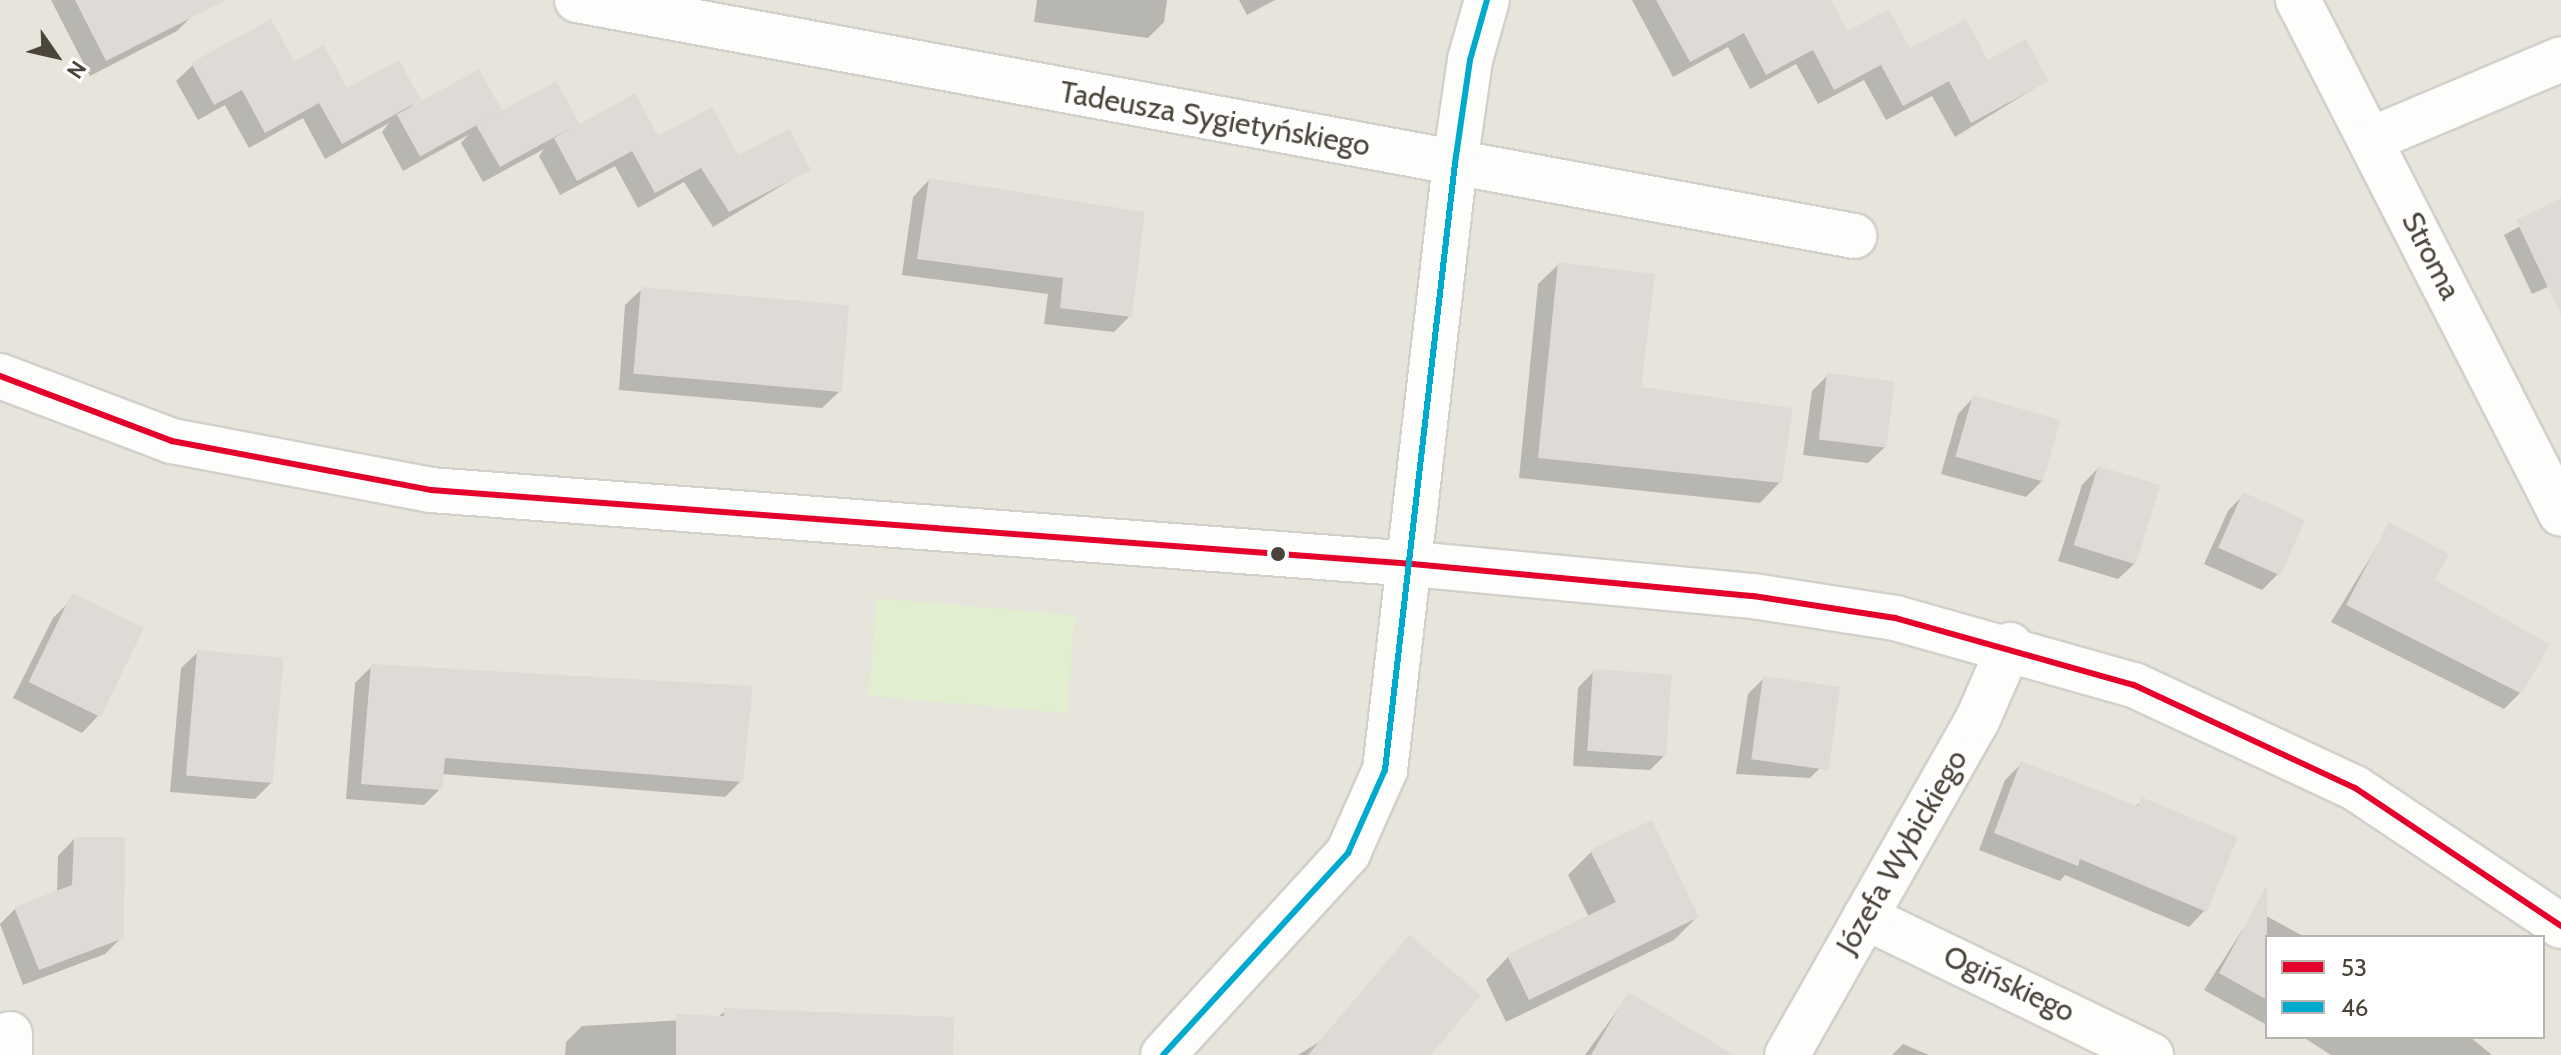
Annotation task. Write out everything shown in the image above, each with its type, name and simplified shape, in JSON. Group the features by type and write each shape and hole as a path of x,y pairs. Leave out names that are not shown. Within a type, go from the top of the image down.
{"street":[{"name":"Tadeusza Sygietyńskiego","path":"577,0 1854,236"},
{"path":"1163,1055 1348,853 1385,770 1413,564 1455,163 1470,60 1487,0"},
{"name":"Stroma","path":"2298,0 2372,139 2561,514"},
{"path":"2372,139 2561,59"},
{"path":"0,376 172,441 431,490 1413,564 1753,596 2010,645 2134,685 2355,788 2561,926"},
{"name":"Józefa Wybickiego","path":"1787,1055 1977,721 2010,645"},
{"name":"Ogińskiego","path":"1865,917 2151,1055"}],"shaded area":[{"path":"0,0 2561,0 2561,1055 0,1055"}],"green space":[{"path":"877,598 1075,615 1067,713 868,696"}],"building":[{"path":"75,0 226,0 106,61"},
{"path":"1656,0 1831,0 1847,31 1889,9 1910,48 1966,19 1988,60 2026,39 2048,81 1971,123 1949,81 1903,106 1881,65 1834,90 1813,50 1766,75 1744,33 1690,62"},
{"path":"271,19 294,61 324,45 347,88 399,60 421,100 342,144 319,103 265,133 242,90 214,105 191,63"},
{"path":"479,69 502,111 420,157 397,115"},
{"path":"556,81 580,124 635,93 658,136 712,107 738,155 789,129 811,170 729,212 701,168 655,193 632,151 577,181 554,138 571,128 500,167 476,125"},
{"path":"929,178 1145,212 1132,317 1060,308 1063,278 917,259"},
{"path":"2561,198 2561,315 2516,220"},
{"path":"1558,262 1655,274 1641,387 1793,408 1782,483 1538,458"},
{"path":"641,287 849,305 842,392 633,374"},
{"path":"1827,373 1894,381 1886,448 1819,440"},
{"path":"1973,395 2060,420 2043,482 1955,457"},
{"path":"2098,466 2160,485 2136,564 2074,545"},
{"path":"2243,492 2305,520 2280,575 2218,548"},
{"path":"2389,522 2449,554 2435,580 2550,644 2522,694 2346,605"},
{"path":"72,593 144,628 101,717 29,682"},
{"path":"197,650 284,658 273,783 186,776"},
{"path":"371,664 753,686 743,782 445,758 442,790 361,784"},
{"path":"1593,669 1672,675 1666,756 1587,751"},
{"path":"1763,676 1840,687 1829,770 1751,759"},
{"path":"2021,761 2138,806 2141,797 2238,837 2207,912 2080,859 2078,866 1994,833"},
{"path":"1652,820 1699,917 1529,1000 1507,955 1616,902 1590,850"},
{"path":"74,837 125,837 124,938 39,970 14,907 72,885"},
{"path":"2267,885 2265,999 2219,973"},
{"path":"1409,935 1481,995 1431,1055 1308,1055"},
{"path":"1628,992 1735,1055 1591,1055"},
{"path":"724,1008 954,1017 953,1055 676,1055 676,1014 724,1016"}],"transit line":[{"name":"46","path":"1163,1055 1348,853 1385,770 1455,163 1470,60 1487,0"},
{"name":"53","path":"0,376 172,441 431,490 1413,564 1753,596 1895,618 2134,685 2355,788 2561,926"}]}
